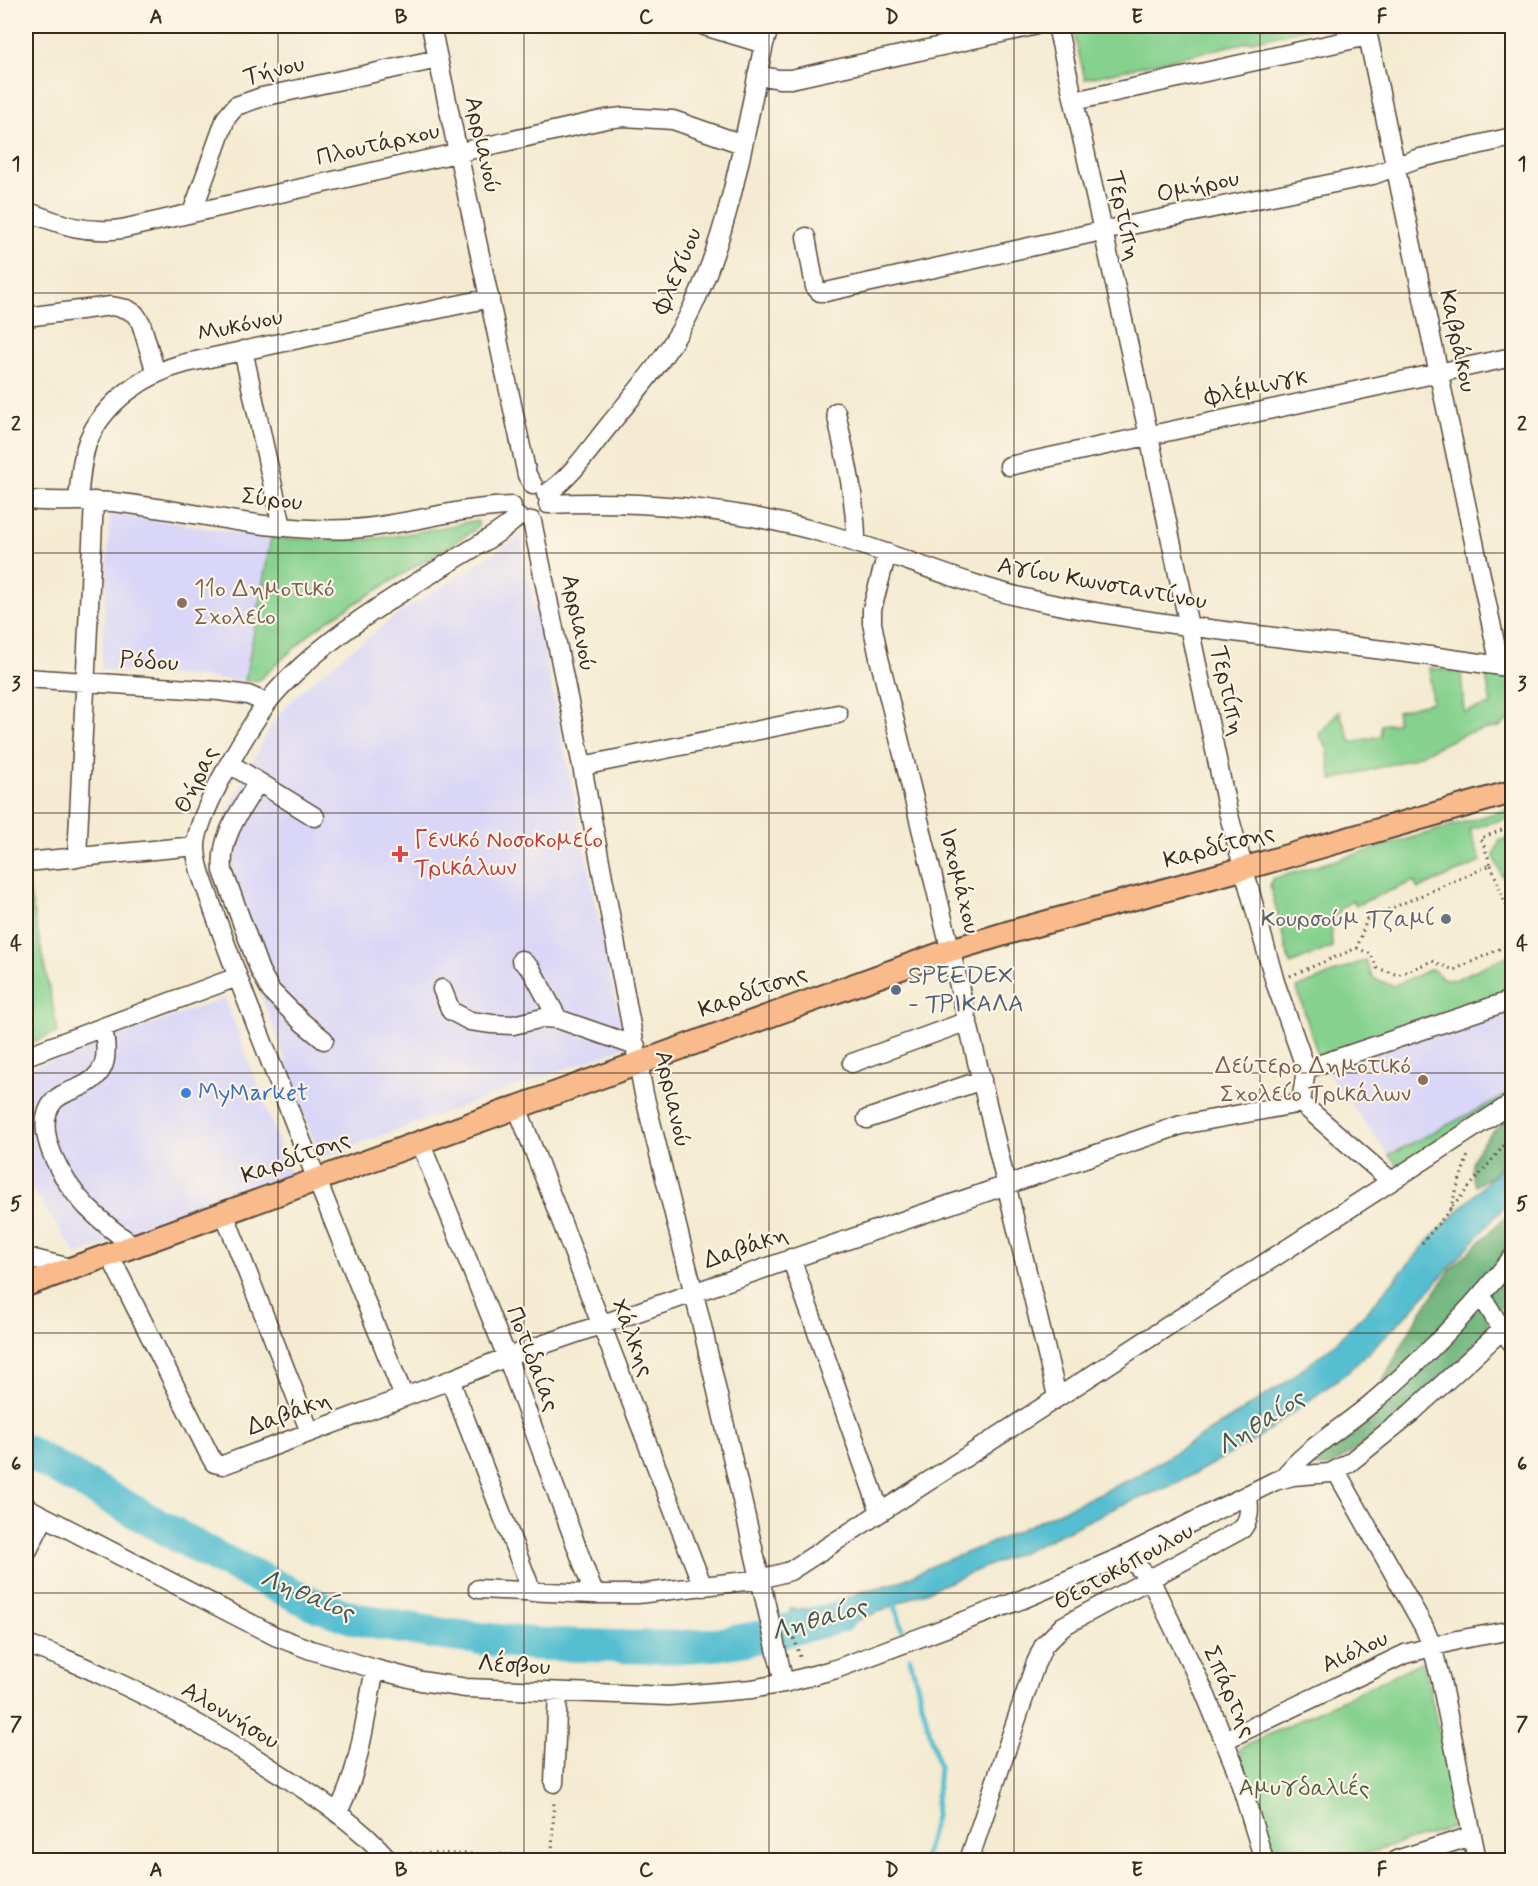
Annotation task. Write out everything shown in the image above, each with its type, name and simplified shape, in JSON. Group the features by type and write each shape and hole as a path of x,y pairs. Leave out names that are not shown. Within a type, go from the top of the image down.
{"main road":[{"name":"Καρδίτσης","path":"26,1285 516,1107 637,1054 1014,931 1512,792"}],"street":[{"name":"Αρριανού","path":"431,26 528,475 542,494"},
{"path":"704,26 764,44"},
{"name":"Φλεγύου","path":"542,494 557,487 618,414 663,356 684,322 708,272 721,233 770,26"},
{"path":"757,75 779,79 791,78 1033,26"},
{"name":"Τερτίπη","path":"1057,26 1149,436 1228,812 1275,982 1306,1069 1301,1103"},
{"path":"1074,100 1367,31"},
{"name":"Καβράκου","path":"1367,31 1439,373 1506,667"},
{"name":"Τήνου","path":"192,213 226,118 236,106 262,97 438,59"},
{"name":"Πλουτάρχου","path":"26,211 71,227 102,231 122,229 591,121 623,117 673,120 742,144"},
{"name":"Ομήρου","path":"806,237 814,287 820,292 835,290 1102,231 1373,175 1450,151 1512,137"},
{"name":"Μυκόνου","path":"77,858 84,682 86,501 84,456 96,426 112,405 142,381 175,365 490,298"},
{"path":"26,317 111,306 127,309 135,314 141,323 156,373"},
{"path":"243,350 282,526"},
{"name":"Φλέμινγκ","path":"1009,466 1512,357"},
{"path":"836,412 849,476 856,543"},
{"path":"527,485 542,494 545,514 521,514 514,495 517,490 527,485"},
{"name":"Αγίου Κωνσταντίνου","path":"542,494 712,510 773,521 856,543 980,587 1082,609 1506,667"},
{"name":"Σύρου","path":"26,500 86,501 148,506 282,526 352,529 475,509 521,514"},
{"name":"Αρριανού","path":"521,514 582,766 646,1103 767,1602 783,1680"},
{"name":"Θήρας","path":"404,1397 315,1179 237,977 201,872 196,846 202,819 230,764 267,703 286,681 325,645 399,594 492,537 521,514"},
{"name":"Ισχομάχου","path":"887,553 872,609 872,623 1057,1396"},
{"name":"Ρόδου","path":"26,678 225,692 248,695 267,703"},
{"path":"582,766 838,714"},
{"path":"230,764 315,817"},
{"path":"258,782 228,833 221,859 223,871 260,971 271,991 324,1040"},
{"path":"26,862 196,846"},
{"path":"521,960 531,969 558,1019"},
{"path":"26,1056 237,977"},
{"path":"442,989 451,1011 470,1020 513,1025 543,1018 558,1019 637,1054"},
{"path":"1306,1069 1512,1000"},
{"path":"852,1064 968,1021"},
{"path":"103,1028 107,1050 103,1067 91,1082 52,1102 44,1125 54,1158 70,1186 86,1206 133,1245"},
{"path":"867,1119 982,1080"},
{"path":"1301,1103 1396,1178"},
{"name":"Δαβάκη","path":"109,1254 192,1422 216,1464 223,1465 507,1357 1005,1184 1182,1125 1301,1103"},
{"path":"478,1589 639,1594 761,1579 780,1575 798,1567 1057,1396 1512,1103"},
{"name":"Χάλκης","path":"516,1107 703,1587"},
{"name":"Ποτιδαίας","path":"420,1142 507,1357 594,1594"},
{"path":"224,1213 310,1432"},
{"path":"26,1257 70,1268"},
{"path":"791,1258 880,1512"},
{"path":"1282,1479 1298,1461 1372,1403 1415,1365 1481,1295 1512,1258"},
{"path":"1282,1479 1336,1471 1349,1463 1509,1332 1481,1295"},
{"path":"450,1380 532,1592"},
{"path":"1336,1471 1424,1627 1432,1646 1477,1860"},
{"name":"Λέσβου","path":"26,1507 274,1636 311,1650 375,1669 455,1687 669,1696 752,1689 836,1669 1023,1599 1126,1555 1282,1479"},
{"name":"Θεοτοκόπουλου","path":"969,1860 1035,1665 1044,1645 1063,1626 1242,1529 1247,1523 1250,1511 1248,1495"},
{"path":"26,1554 44,1518"},
{"name":"Σπάρτης","path":"1126,1555 1150,1579 1225,1740 1264,1860"},
{"name":"Αιόλου","path":"1225,1740 1395,1658 1432,1646 1512,1630"},
{"name":"Αλοννήσου","path":"26,1645 75,1662 177,1711 256,1758 337,1813 387,1858"},
{"path":"337,1813 351,1781 375,1669"},
{"path":"554,1783 558,1692"},
{"path":"1396,1860 1472,1836"}],"path":[{"path":"1512,826 1481,838 1512,921"},
{"path":"1357,948 1367,919 1491,865"},
{"path":"1275,982 1357,948 1371,954 1377,968 1398,975 1432,961 1454,970 1512,943"},
{"path":"1449,1211 1478,1125"},
{"path":"1422,1243 1512,1136"},
{"path":"387,1858 413,1852 552,1855 554,1783"}],"shaded area":[{"name":"11ο Δημοτικό Σχολείο","path":"110,513 271,538 245,681 101,669"},
{"name":"Γενικό Νοσοκομείο Τρικάλων","path":"521,536 625,1047 320,1158 214,863 214,846 218,831 266,734 278,715 295,697 318,676 398,614"},
{"path":"225,998 292,1177 77,1255 26,1181 26,1069"},
{"name":"Δεύτερο Δημοτικό Σχολείο Τρικάλων","path":"1512,1003 1512,1092 1389,1155 1324,1068"}],"green space":[{"path":"1072,26 1318,26 1085,79"},
{"path":"473,521 479,524 473,531 333,617 312,632 259,680 245,681 271,538 368,539 408,534"},
{"path":"1429,668 1461,672 1464,712 1491,705 1486,675 1512,677 1512,717 1499,727 1467,733 1411,759 1332,780 1327,748 1319,734 1339,711 1351,742 1381,736 1381,725 1397,723 1397,711 1432,702"},
{"path":"1512,808 1512,817 1470,829 1481,862 1418,889 1414,881 1356,905 1353,900 1341,909 1334,920 1332,947 1290,964 1270,885 1272,879"},
{"path":"1512,836 1512,872 1502,876 1494,856 1499,841"},
{"path":"26,875 58,1032 26,1045"},
{"path":"1509,955 1512,963 1512,993 1319,1059 1297,988 1365,960 1373,978 1393,986 1432,969 1442,978 1454,980"},
{"path":"1512,1092 1512,1095 1401,1170 1389,1155"},
{"path":"1512,1116 1512,1151 1494,1175 1475,1186 1472,1165 1475,1155 1487,1137"},
{"path":"1512,1211 1512,1296 1488,1321 1488,1336 1384,1432 1329,1467 1311,1467 1308,1464 1364,1415 1414,1323 1451,1269"},
{"name":"Αμυγδαλιές","path":"1423,1661 1460,1825 1345,1860 1272,1860 1239,1749"}],"water":[{"path":"1512,1151 1512,1198 1408,1314 1348,1372 1255,1440 1176,1484 1119,1506 1038,1545 849,1624 799,1639 790,1609 819,1608 864,1591 899,1582 936,1564 989,1544 1137,1476 1282,1385 1330,1348 1368,1310 1434,1235 1494,1175"}],"waterway":[{"name":"Ληθαίος","path":"26,1451 214,1556 318,1606 356,1619 447,1635 534,1644 678,1647 755,1638 840,1617"},
{"path":"893,1599 902,1629"},
{"path":"910,1658 939,1767 935,1816 924,1860"}],"place":[{"name":"11ο Δημοτικό Σχολείο","path":"182,603"},
{"name":"Γενικό Νοσοκομείο Τρικάλων","path":"400,854"},
{"name":"Κουρσούμ Τζαμί","path":"1446,919"},
{"name":"SPEEDEX - ΤΡΙΚΑΛΑ","path":"896,990"},
{"name":"Δεύτερο Δημοτικό Σχολείο Τρικάλων","path":"1423,1080"},
{"name":"MyMarket","path":"186,1093"}]}
